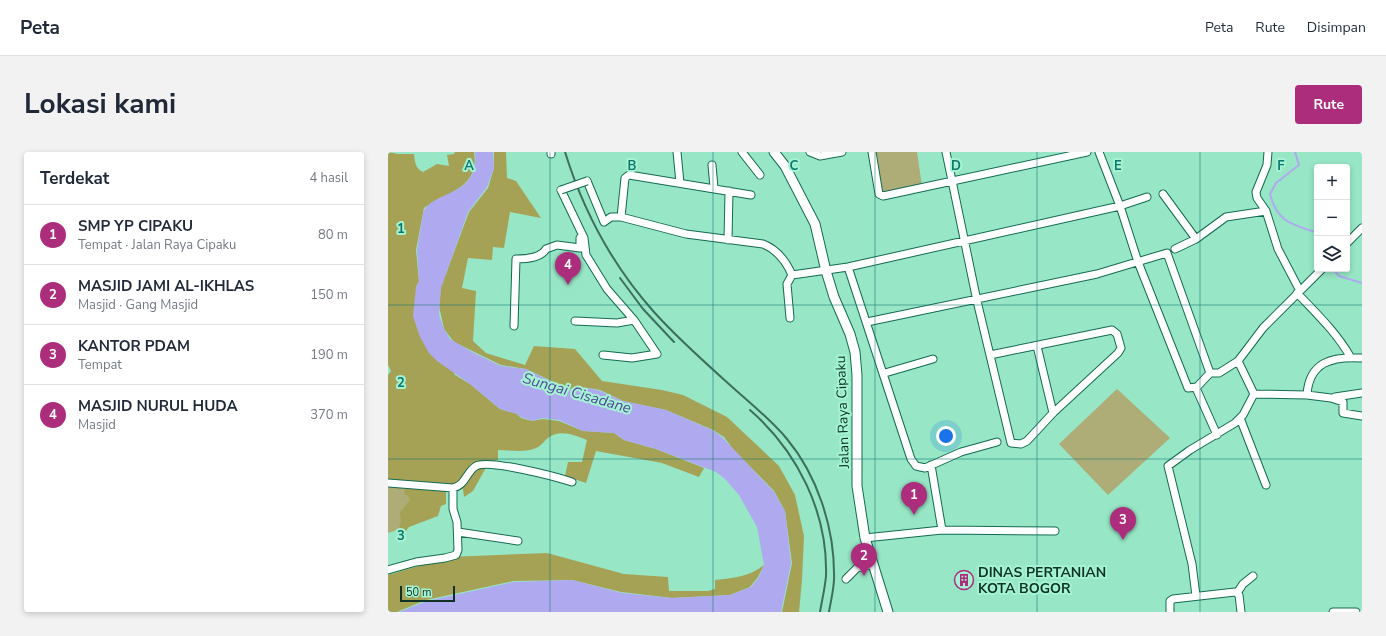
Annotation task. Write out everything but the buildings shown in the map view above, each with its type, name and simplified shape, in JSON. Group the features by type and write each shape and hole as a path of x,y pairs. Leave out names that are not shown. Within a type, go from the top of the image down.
{"street":[{"path":"676,152 680,183"},
{"path":"742,152 760,175"},
{"name":"Jalan Raya Cipaku","path":"774,152 785,166 816,224 826,271 834,297 850,334 855,352 857,375 857,486 865,538 888,612"},
{"path":"810,152 820,156 842,152"},
{"path":"872,152 879,194 882,195 1086,152"},
{"path":"946,152 963,240 977,301 1011,443 1021,444 1027,441 1054,413 1118,353 1120,346 1117,334 1112,330 990,355"},
{"path":"1099,152 1120,206 1138,262 1188,388 1196,388 1210,373 1219,373 1238,361 1263,328 1319,272"},
{"path":"1268,152 1267,164 1256,192 1257,198 1266,211 1278,249 1299,292 1343,344 1351,358"},
{"path":"712,164 714,188"},
{"path":"621,217 625,178 629,175 751,195"},
{"path":"603,355 632,358 657,354 634,320 607,289 586,254 584,238 561,190 587,181 604,222 612,217 621,217 677,232 728,240 746,241 772,248 786,263 792,275"},
{"path":"728,240 729,191"},
{"path":"1163,194 1196,239"},
{"path":"792,275 848,267 1120,206 1147,197"},
{"path":"1175,249 1196,239 1226,217 1266,211"},
{"path":"1350,239 1362,228"},
{"path":"514,326 516,259 528,259 544,253 546,248 557,245 580,248 580,238 584,238"},
{"path":"868,322 977,301 1097,274 1167,253 1210,373"},
{"path":"848,267 868,322 913,463 920,468 925,468 961,452 997,442"},
{"path":"790,318 788,284 792,275"},
{"path":"575,321 617,323 634,320"},
{"path":"1036,346 1054,413"},
{"path":"1307,395 1308,383 1314,370 1323,362 1362,358"},
{"path":"884,373 933,359"},
{"path":"1196,596 1192,564 1168,466 1190,450 1217,435 1240,418 1253,400 1254,394 1238,361"},
{"path":"1196,388 1217,435"},
{"path":"1331,398 1362,393"},
{"path":"1254,394 1307,395 1331,398 1343,402 1343,413 1362,416"},
{"path":"1240,418 1266,485"},
{"path":"388,483 452,488 462,484 475,466 485,464 542,474 572,482"},
{"path":"931,465 942,530"},
{"path":"388,570 416,562 452,557 458,550 458,522 452,509 452,488"},
{"path":"865,538 942,530 1055,531"},
{"path":"458,532 518,541"},
{"path":"846,579 858,567 873,564"},
{"path":"1237,593 1243,584 1253,576"},
{"path":"1170,612 1170,602 1173,599 1237,593"},
{"path":"1237,593 1240,597 1241,612"},
{"path":"1333,612 1356,612"}],"shaded area":[{"path":"388,152 398,154 414,154 417,167 423,172 437,164 449,166 447,155 454,154 455,152 474,152 475,164 472,174 467,181 460,188 424,208 416,250 419,281 416,287 455,375 470,384 500,409 517,414 521,418 532,421 543,419 559,421 583,431 614,433 624,440 656,449 704,468 699,477 662,463 596,451 586,483 565,476 568,462 582,462 587,440 562,433 553,435 532,450 498,450 498,460 489,462 473,491 464,497 463,489 446,490 446,504 441,506 438,516 409,527 406,531 402,530 399,526 401,522 400,512 410,500 408,496 404,494 404,484 388,486 388,375 391,371 388,365"},
{"path":"494,152 506,152 507,178 516,181 541,218 510,212 504,248 493,247 492,260 468,258 462,288 476,291 473,341 486,353 525,365 534,346 575,349 602,381 662,390 683,395 727,417 779,466 795,495 804,536 799,612 782,612 792,563 785,511 774,491 733,449 724,437 713,430 666,410 623,401 600,390 589,388 569,389 526,369 501,365 454,342 444,329 439,306 441,287 469,212 488,188 494,168"},
{"path":"871,152 917,152 922,186 880,194"},
{"path":"1117,389 1170,438 1108,495 1059,444"},
{"path":"388,481 441,484 404,528 388,533"},
{"path":"547,553 624,574 668,577 669,591 708,591 715,589 715,580 734,578 753,572 764,565 758,577 750,587 730,595 672,598 621,592 572,580 514,581 426,600 397,612 388,612 388,575 449,557"}],"water":[{"name":"Sungai Cisadane","path":"475,152 493,152 494,168 487,187 468,212 441,288 439,315 444,329 450,339 501,366 526,369 569,390 589,388 623,401 666,410 714,431 723,438 774,492 785,511 791,563 781,612 399,612 427,601 514,582 572,580 622,593 672,598 730,595 751,587 759,577 764,565 757,527 739,495 725,479 716,472 656,449 624,440 614,433 583,431 559,420 542,418 532,421 517,414 500,409 470,384 437,361 429,353 420,337 413,316 416,287 419,281 417,250 423,213 428,205 463,186 470,178 474,167"}],"waterway":[{"path":"1295,152 1299,165 1276,183 1270,194 1276,210 1281,216 1292,224 1314,232"},
{"path":"1336,272 1339,276 1362,283"}],"railway":[{"path":"565,152 572,174 590,216 625,276 664,323 706,364 764,415 798,453 822,502 831,538 834,578 829,612"},
{"path":"620,278 643,309 674,342"},
{"path":"750,410 767,426 782,444 806,484 815,506 822,529 825,552 826,576 820,612"}],"place":[{"name":"MASJID NURUL HUDA","path":"568,285"},
{"name":"SMP YP CIPAKU","path":"914,515"},
{"name":"KANTOR PDAM","path":"1123,540"},
{"name":"MASJID JAMI AL-IKHLAS","path":"864,576"},
{"name":"DINAS PERTANIAN KOTA BOGOR","path":"964,580"}]}
